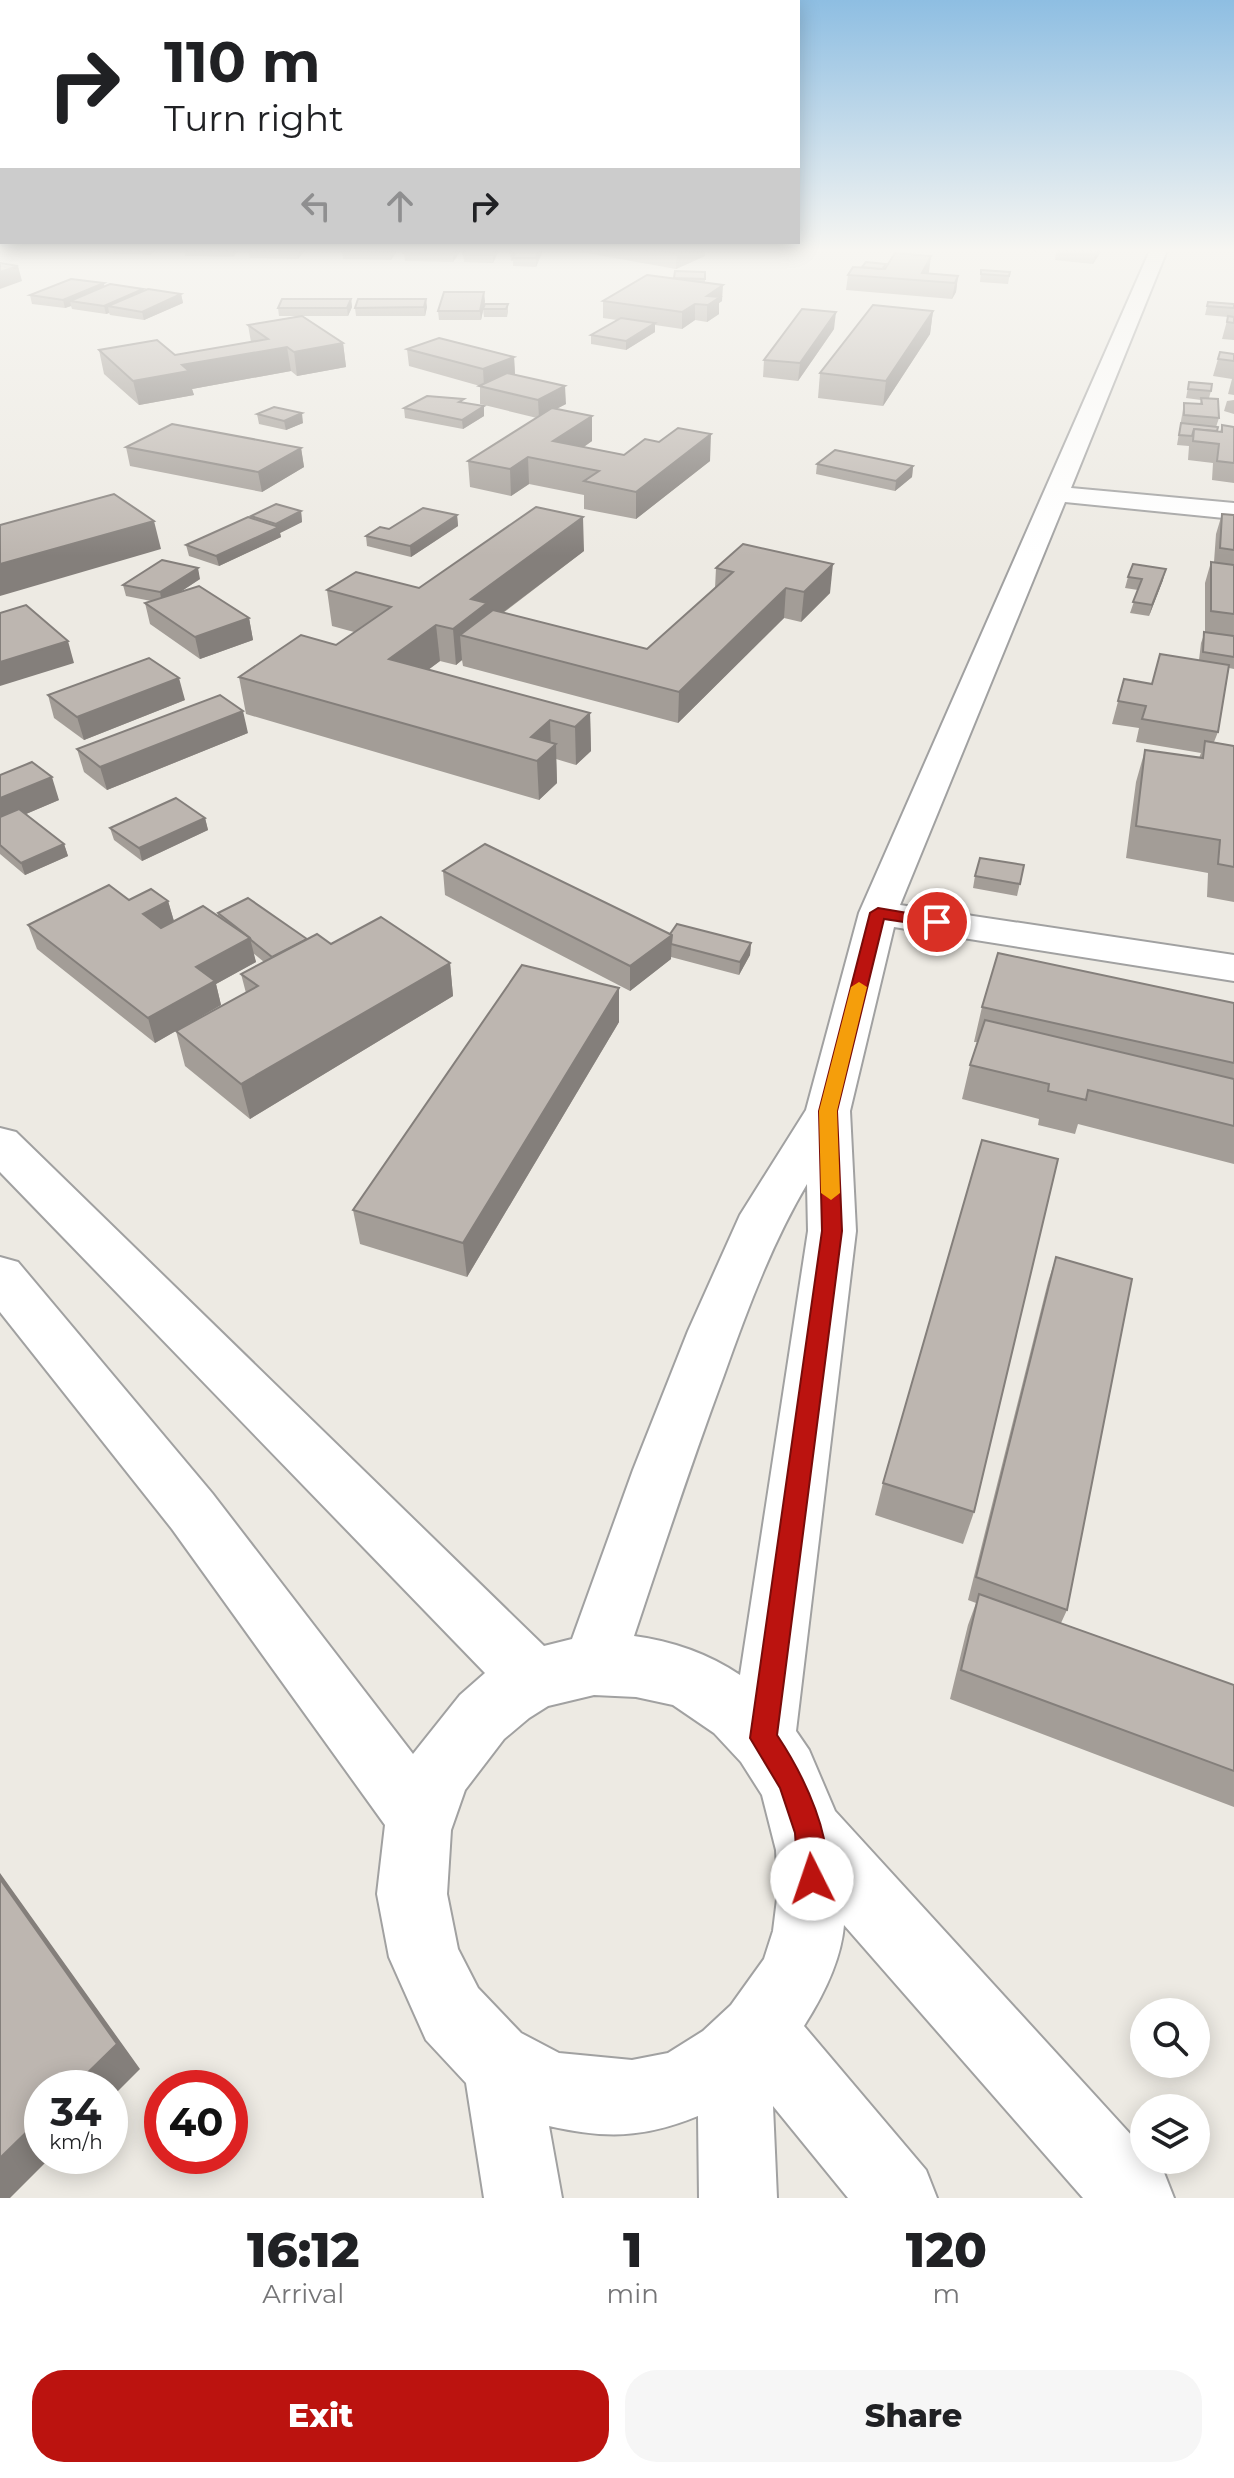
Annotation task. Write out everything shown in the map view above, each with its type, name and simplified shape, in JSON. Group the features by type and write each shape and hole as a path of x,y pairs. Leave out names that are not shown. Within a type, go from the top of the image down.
{"street":[{"path":"763,1738 832,1231 828,1111 878,913 1116,351"},
{"path":"1055,494 1234,511"},
{"path":"878,913 1234,968"},
{"path":"565,1672 661,1470 714,1331 764,1215 828,1111"},
{"path":"0,1144 565,1672"},
{"path":"0,1276 192,1511 419,1816"},
{"path":"631,1665 669,1672 704,1687 735,1710 763,1738 792,1781 809,1833 814,1903 797,1971 747,2044 680,2088 620,2099 558,2093 501,2067 451,2017 420,1952 409,1883 419,1816 437,1771 464,1733 498,1702 565,1672 631,1665"},
{"path":"809,1833 1135,2198"},
{"path":"738,2198 747,2044"},
{"path":"747,2044 898,2198"},
{"path":"501,2067 523,2198"}],"building":[{"path":"100,351 170,351 175,355 201,351 266,351 182,365 189,371 133,381"},
{"path":"413,351 489,351 514,357 483,369"},
{"path":"771,351 809,351 800,363 764,360"},
{"path":"837,351 906,351 886,381 820,373"},
{"path":"1220,352 1234,354 1234,361 1218,359"},
{"path":"507,373 565,386 538,400 479,386"},
{"path":"1189,382 1212,384 1211,391 1188,389"},
{"path":"427,396 464,399 459,402 484,406 462,420 404,408"},
{"path":"1201,398 1218,399 1219,418 1184,415 1184,403 1202,404"},
{"path":"274,407 302,413 284,421 257,414"},
{"path":"552,408 592,416 553,441 624,455 645,439 659,442 678,428 711,434 636,492 584,481 599,471 528,457 510,469 468,461"},
{"path":"1181,423 1218,427 1217,431 1194,429 1192,436 1179,435"},
{"path":"172,424 301,448 258,472 126,447"},
{"path":"1222,425 1234,427 1234,463 1217,461 1219,444 1193,441 1194,429 1222,432"},
{"path":"835,450 913,466 896,481 817,464"},
{"path":"114,494 154,521 0,564 0,525"},
{"path":"276,504 301,511 276,524 251,516"},
{"path":"536,507 583,517 471,599 487,603 453,629 436,625 389,659 590,713 575,727 550,720 531,737 556,744 537,761 239,677 301,635 336,645 391,607 327,590 356,572 419,588"},
{"path":"423,508 457,515 410,546 366,536 380,527 389,529"},
{"path":"1222,514 1234,515 1234,550 1220,548"},
{"path":"248,517 279,527 216,556 186,545"},
{"path":"743,544 833,564 804,592 786,588 679,692 460,635 493,610 647,649 733,572 716,568"},
{"path":"162,560 198,568 160,592 123,585"},
{"path":"1211,562 1234,565 1234,614 1211,611"},
{"path":"1133,564 1166,569 1152,605 1133,602 1142,579 1128,577"},
{"path":"199,586 249,618 195,637 145,603"},
{"path":"26,605 68,641 0,662 0,613"},
{"path":"1204,632 1234,636 1234,657 1203,652"},
{"path":"1160,654 1229,665 1218,732 1142,719 1146,706 1118,701 1124,679 1152,684"},
{"path":"149,658 179,678 77,717 48,695"},
{"path":"220,695 243,711 100,767 77,749"},
{"path":"1205,741 1234,746 1234,867 1218,864 1220,840 1136,826 1145,750 1203,758"},
{"path":"32,762 52,777 0,798 0,775"},
{"path":"176,798 205,818 139,848 110,828"},
{"path":"19,809 64,844 21,863 0,845 0,817"},
{"path":"485,844 672,935 630,966 443,871"},
{"path":"980,858 1024,865 1020,884 975,876"},
{"path":"109,885 129,900 151,889 168,901 143,914 161,928 203,906 250,938 196,967 215,981 148,1018 28,925"},
{"path":"248,898 307,939 272,957 218,913"},
{"path":"381,917 450,963 241,1084 176,1031 258,986 241,974 317,934 331,944"},
{"path":"677,924 751,943 740,962 671,944 670,934"},
{"path":"998,953 1234,1003 1234,1063 982,1007"},
{"path":"522,965 619,988 463,1243 353,1210"},
{"path":"985,1020 1234,1079 1234,1126 1088,1090 1086,1100 1048,1091 1049,1084 970,1065"},
{"path":"982,1140 1058,1159 974,1512 883,1483"},
{"path":"1056,1257 1132,1279 1067,1610 976,1577"},
{"path":"979,1594 1234,1685 1234,1771 961,1670"},
{"path":"0,1879 117,2044 90,2070 24,2070 24,2135 0,2158"}],"slow traffic":[{"path":"831,1193 828,1111 859,987"}],"route":[{"path":"812,1879 809,1833 792,1781 763,1738 832,1231 828,1111 878,913 937,922"}]}
